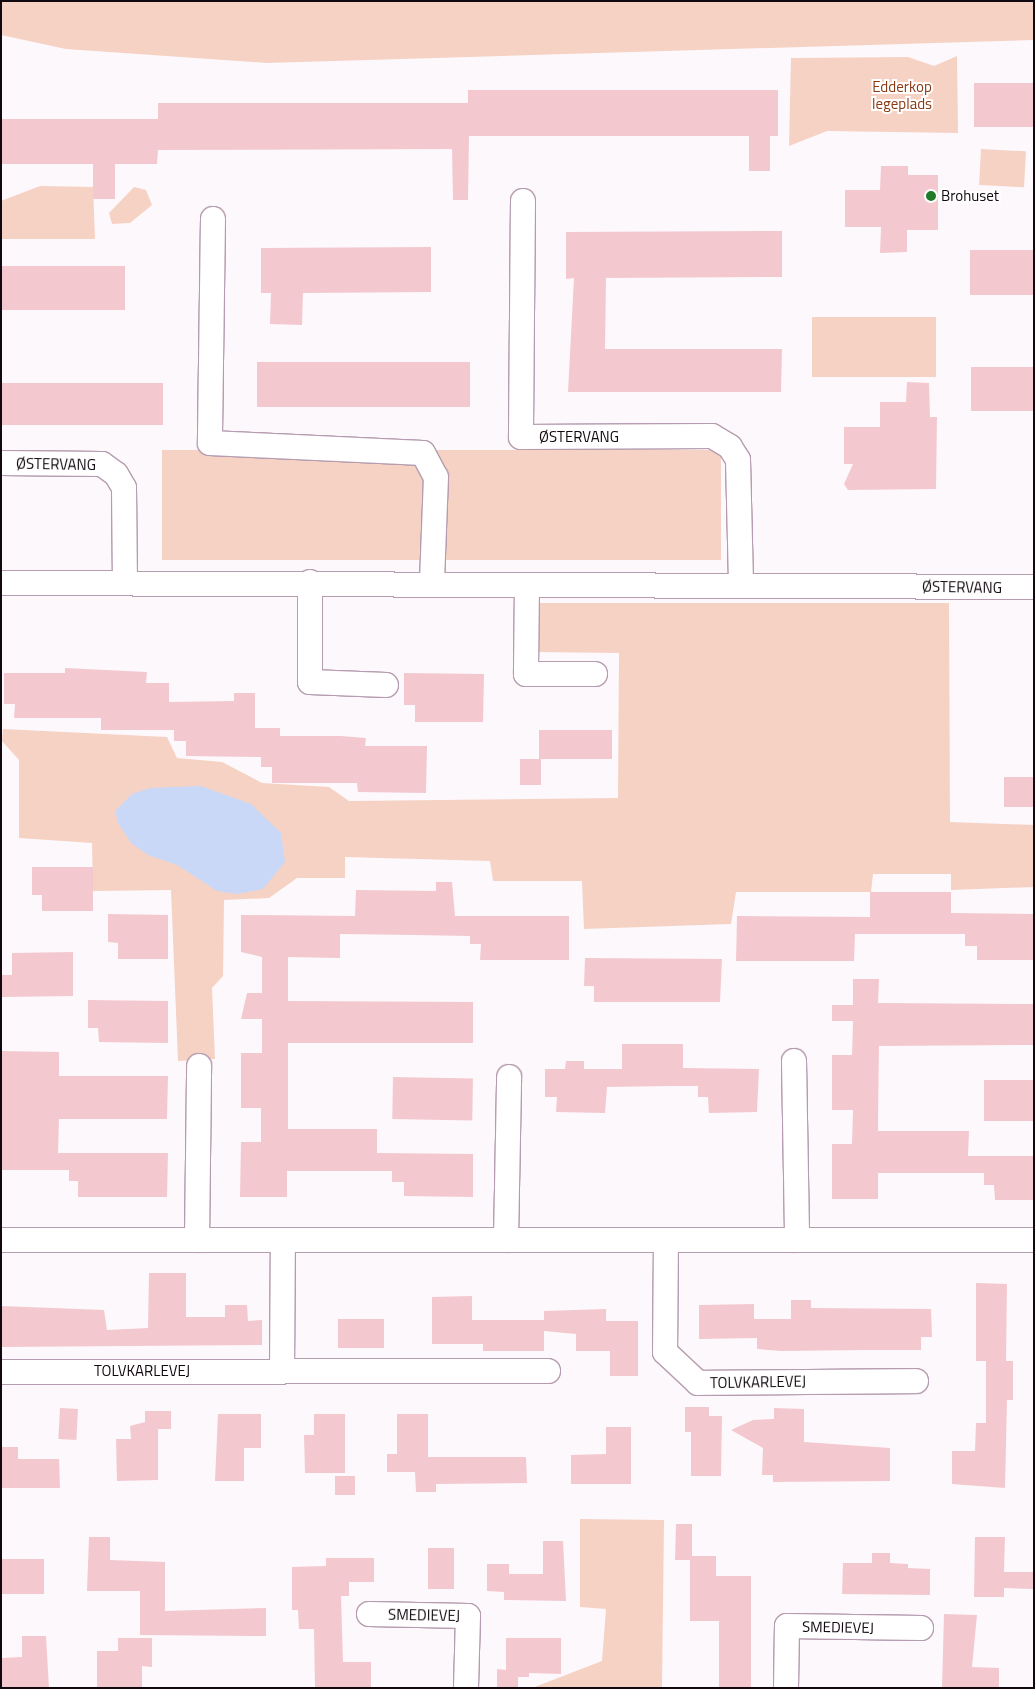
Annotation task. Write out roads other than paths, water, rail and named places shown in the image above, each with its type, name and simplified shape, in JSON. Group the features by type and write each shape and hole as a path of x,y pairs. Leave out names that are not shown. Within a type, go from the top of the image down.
{"street":[{"name":"ØSTERVANG","path":"523,201 521,437 712,436 730,446 738,460 741,584"},
{"path":"214,219 210,442 423,453 436,477 432,583"},
{"name":"ØSTERVANG","path":"1,462 102,464 116,474 124,488 125,583"},
{"name":"ØSTERVANG","path":"1,583 310,582 527,586 741,584 1034,587"},
{"path":"310,582 310,682 386,684"},
{"path":"527,586 526,674 595,674"},
{"path":"794,1061 797,1240"},
{"path":"196,1240 200,1066"},
{"path":"506,1240 508,1077"},
{"path":"1,1240 1034,1240"},
{"path":"282,1371 284,1240"},
{"name":"TOLVKARLEVEJ","path":"666,1240 665,1352 698,1383 916,1381"},
{"name":"TOLVKARLEVEJ","path":"1,1372 548,1371"},
{"name":"SMEDIEVEJ","path":"370,1614 468,1616 466,1688"},
{"name":"SMEDIEVEJ","path":"786,1688 787,1626 921,1628"}],"water":[{"path":"201,786 251,804 281,833 285,862 263,889 237,894 217,891 177,865 148,855 131,843 118,823 115,811 132,794 150,788"}],"place":[{"name":"Brohuset","path":"931,196"}],"park label":[{"name":"Edderkop legeplads","path":"902,94"}]}
